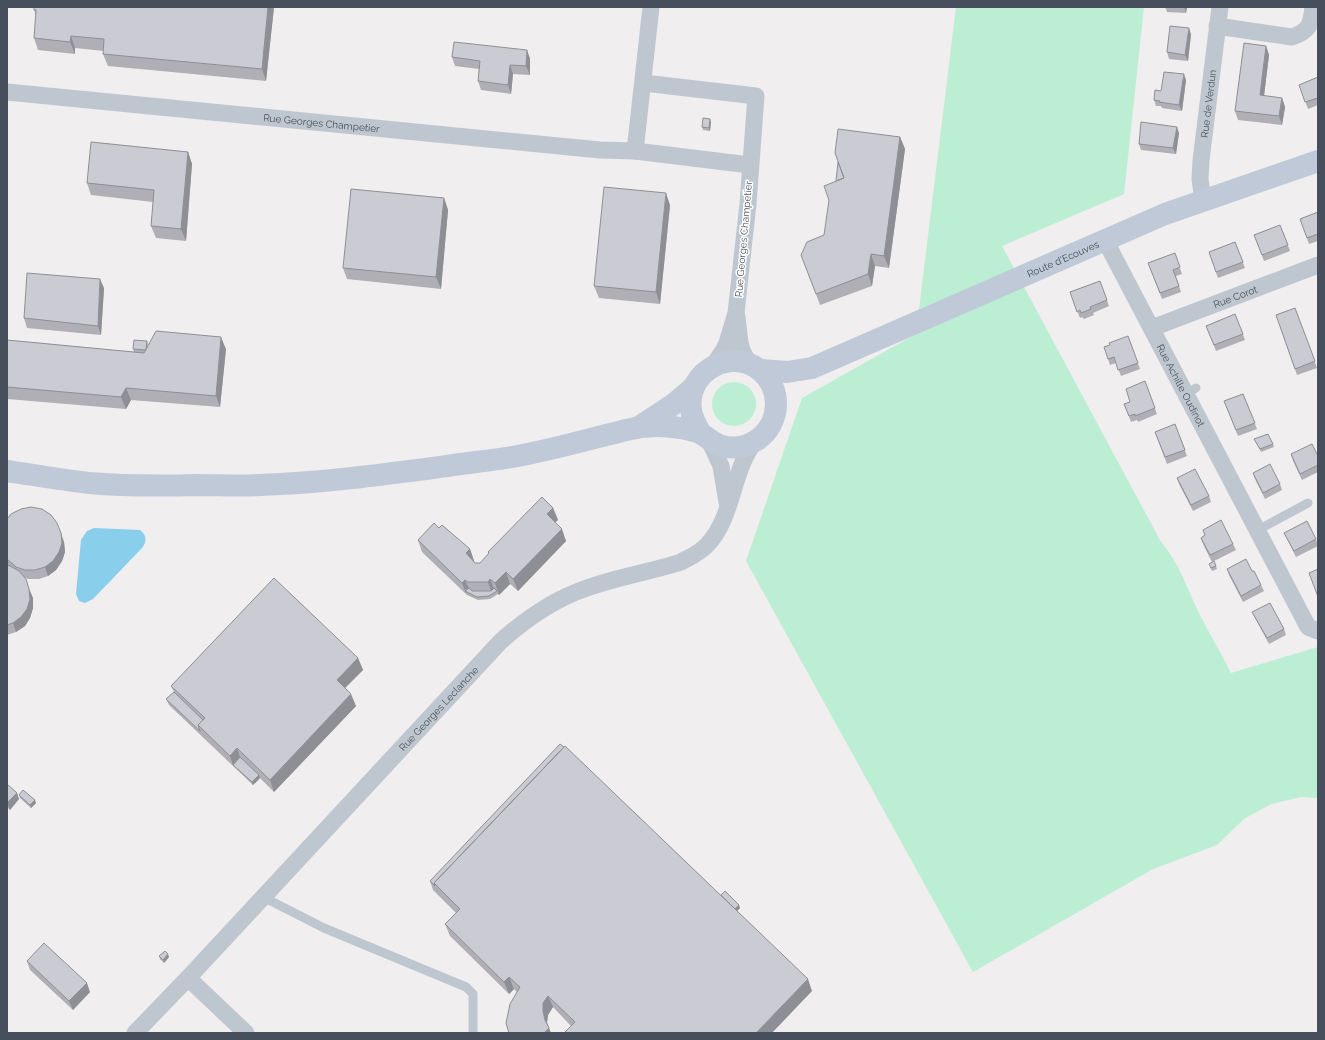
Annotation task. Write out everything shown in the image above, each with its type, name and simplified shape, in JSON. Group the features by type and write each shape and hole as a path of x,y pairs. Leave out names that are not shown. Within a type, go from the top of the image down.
{"main road":[{"name":"Route d'Ecouves","path":"812,368 1165,214 1318,161"},
{"path":"705,436 694,422 690,398 698,378 705,371 725,361 737,361 755,367 787,372 812,368"},
{"path":"7,471 90,483 159,486 261,485 366,477 513,457 639,427 671,427 705,436 720,445 731,447 743,446 754,442 764,435 776,414 777,402 774,390 768,379 755,367"},
{"path":"777,402 791,383 812,368"},
{"path":"639,427 674,404 694,387"}],"street":[{"path":"635,151 644,83 651,7"},
{"name":"Rue de Verdun","path":"1203,201 1200,179 1201,160 1220,7"},
{"path":"1217,26 1292,37 1304,33 1311,21 1313,7"},
{"name":"Rue Georges Champetier","path":"644,83 756,96 748,204 736,313"},
{"name":"Rue Georges Champetier","path":"7,92 585,149 635,151 750,165"},
{"name":"Rue Achille Oudinot","path":"1106,240 1152,328 1191,391 1256,531 1308,627 1318,631"},
{"name":"Rue Corot","path":"1152,328 1318,265"},
{"path":"713,366 727,343 736,313"},
{"path":"736,313 742,350 755,367"},
{"path":"705,436 722,471 728,506"},
{"name":"Rue Georges Leclanche","path":"135,1033 512,631 543,609 585,588 680,562 706,546 714,537 725,516 741,466 754,442"},
{"path":"188,978 246,1033"}],"lane":[{"path":"1256,531 1308,503"},
{"path":"263,897 324,928 466,987 473,994 473,1033"}],"green space":[{"path":"956,7 1144,7 1124,194 1002,246 1161,542 1178,567 1199,613 1231,673 1318,647 1318,798 1301,797 1271,804 1244,819 1217,845 1153,869 973,972 746,561 802,398 916,334"},
{"path":"730,382 738,382 750,388 756,400 756,408 750,420 738,426 730,426 718,420 712,408 712,400 718,388"}],"water":[{"path":"94,528 140,530 145,536 145,543 142,548 93,599 85,603 79,601 76,594 81,540 87,531"}],"building":[{"path":"34,7 268,7 262,69 103,54 104,39 71,36 70,42 34,38 36,10 34,10"},
{"path":"1170,26 1189,28 1185,55 1167,52"},
{"path":"454,42 527,50 526,66 510,65 508,85 478,81 480,61 452,57"},
{"path":"1244,43 1266,46 1260,95 1282,98 1279,116 1235,111"},
{"path":"1164,72 1184,74 1179,105 1154,100 1155,90 1161,91"},
{"path":"1318,77 1318,98 1305,102 1299,85"},
{"path":"703,118 710,119 709,128 702,127"},
{"path":"1141,122 1177,127 1173,148 1139,144"},
{"path":"838,129 900,137 884,256 871,254 868,274 816,294 801,255 807,242 824,235 829,200 824,186 844,178 835,153"},
{"path":"91,142 188,152 181,229 151,226 154,190 87,183"},
{"path":"838,162 844,178 836,181"},
{"path":"604,187 666,193 656,292 594,286"},
{"path":"351,189 444,198 436,277 343,268"},
{"path":"1318,212 1318,234 1307,238 1300,219"},
{"path":"1280,225 1288,245 1262,255 1254,235"},
{"path":"1235,242 1243,262 1216,272 1209,252"},
{"path":"1175,253 1180,267 1173,270 1179,286 1160,293 1148,263"},
{"path":"27,273 100,279 98,326 24,318"},
{"path":"1100,281 1107,300 1090,307 1091,309 1081,313 1080,310 1077,312 1070,292"},
{"path":"1295,308 1315,361 1295,369 1276,315"},
{"path":"1235,314 1243,334 1214,345 1206,326"},
{"path":"156,331 221,337 216,396 126,388 121,397 7,387 7,340 144,353"},
{"path":"1128,336 1138,363 1118,370 1114,357 1108,359 1104,347 1110,345 1109,343"},
{"path":"134,340 147,341 146,350 133,349"},
{"path":"1145,381 1155,408 1135,416 1135,414 1129,416 1124,404 1130,402 1126,389"},
{"path":"1243,394 1255,423 1236,430 1224,401"},
{"path":"1175,424 1185,450 1165,457 1155,432"},
{"path":"1268,434 1273,444 1260,449 1254,439"},
{"path":"1312,444 1318,456 1318,465 1300,474 1291,454"},
{"path":"1270,464 1280,484 1263,493 1253,473"},
{"path":"1195,469 1209,496 1191,505 1177,478"},
{"path":"542,497 553,508 547,514 562,529 513,579 506,572 495,583 490,579 488,582 468,582 465,580 462,583 418,540 434,523 439,528 442,525 470,549 466,553 475,563 480,563 489,553 488,552"},
{"path":"31,507 42,509 51,515 57,523 61,533 62,543 59,552 53,561 45,567 35,570 25,570 16,567 7,559 7,519 11,514 21,509"},
{"path":"1221,520 1233,544 1210,555 1201,538 1205,535 1203,530"},
{"path":"1307,521 1316,539 1294,551 1284,533"},
{"path":"1246,559 1261,585 1241,596 1227,569"},
{"path":"1214,561 1216,566 1211,568 1209,564"},
{"path":"7,565 19,571 26,579 30,599 27,609 21,617 13,623 7,625"},
{"path":"1318,569 1318,597 1309,573"},
{"path":"274,578 358,658 337,680 351,694 270,780 237,748 230,756 198,725 205,718 171,686"},
{"path":"469,588 472,591 491,591 494,588 497,591 489,596 477,597 465,591"},
{"path":"1270,603 1284,629 1267,638 1252,612"},
{"path":"174,692 203,720 198,725 200,731 166,699"},
{"path":"560,744 564,747 434,883 435,886 430,881"},
{"path":"565,746 808,979 756,1033 564,1033 575,1022 548,996 543,1003 543,1011 549,1028 544,1033 509,1033 506,1023 510,1004 520,987 509,977 504,982 445,924 460,909 434,883"},
{"path":"240,757 259,775 252,782 233,765"},
{"path":"7,784 17,793 7,803"},
{"path":"23,790 35,800 30,805 19,795"},
{"path":"725,891 739,905 735,909 721,895"},
{"path":"44,943 87,983 69,1001 27,961"},
{"path":"165,951 168,954 163,960 159,956"}]}
